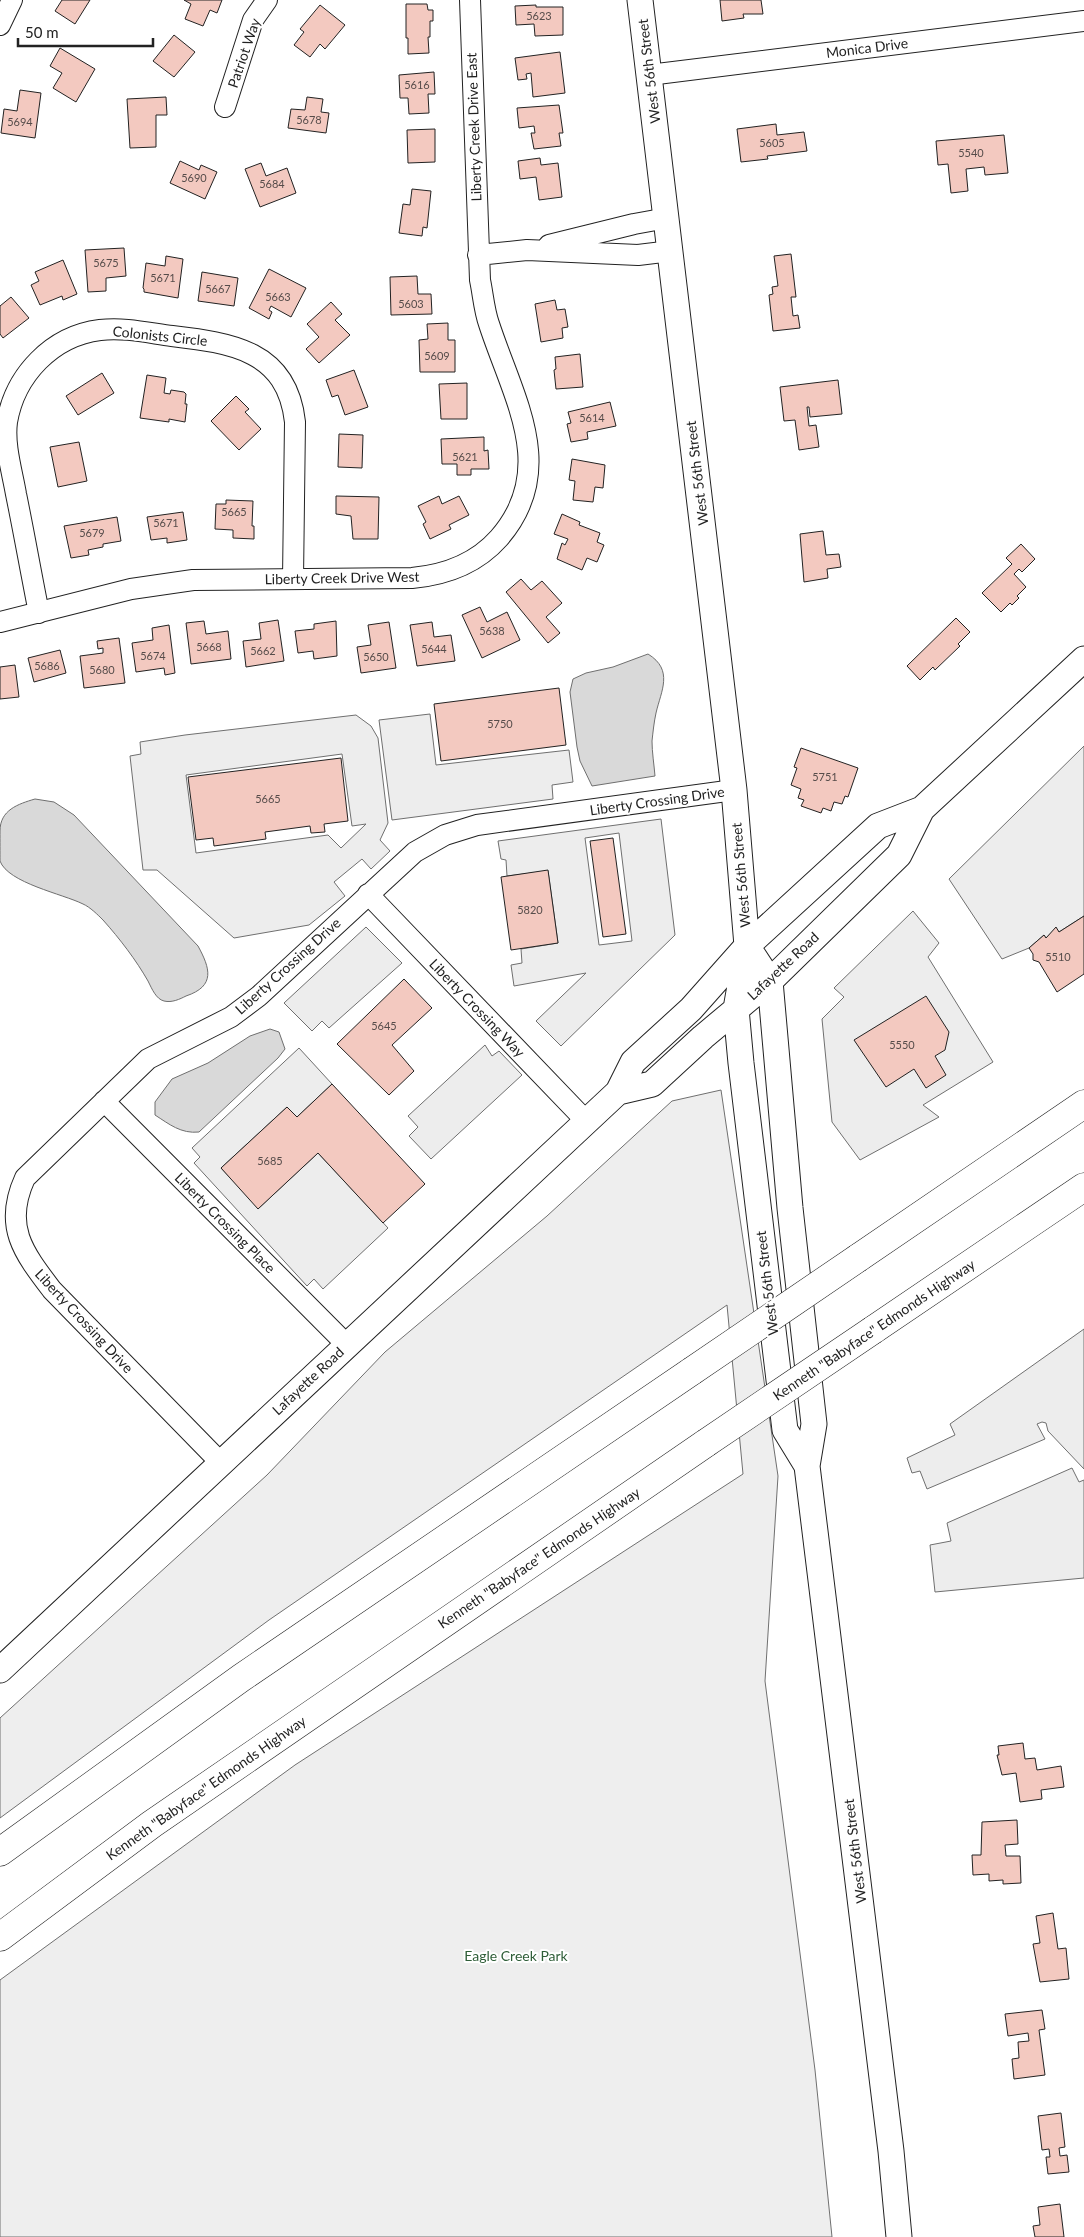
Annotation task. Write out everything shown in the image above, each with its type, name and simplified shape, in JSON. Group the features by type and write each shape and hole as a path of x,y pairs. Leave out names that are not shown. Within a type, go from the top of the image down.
{"highway":[{"path":"0,1852 241,1678 1084,1104"},
{"name":"Kenneth \"Babyface\" Edmonds Highway","path":"0,1937 160,1818 706,1443 1084,1187"}],"main road":[{"name":"West 56th Street","path":"640,0 734,790 747,946 736,1009 785,1430 807,1466"},
{"name":"Lafayette Road","path":"618,1092 652,1084 770,981 899,855 922,809 1084,659"},
{"name":"Lafayette Road","path":"0,1670 618,1092 633,1062 690,1009 747,946 878,826 922,809"},
{"name":"West 56th Street","path":"747,946 770,981 790,1208 814,1424 807,1466 886,2104 899,2237"}],"street":[{"path":"0,25 12,0"},
{"name":"Patriot Way","path":"225,107 253,20 266,0"},
{"name":"Liberty Creek Drive East","path":"470,0 478,255"},
{"name":"Monica Drive","path":"649,75 1084,21"},
{"path":"478,255 527,250 634,224 667,218"},
{"path":"527,250 638,255 671,251"},
{"name":"Liberty Creek Drive West","path":"0,622 132,589 166,583 218,579 412,578 442,574 480,556 494,545 514,518 522,502 530,469 528,435 488,322 480,280 478,255"},
{"name":"Colonists Circle","path":"39,613 9,456 7,422 17,390 35,363 62,342 85,333 101,330 127,330 227,344 250,353 265,363 277,375 292,406 295,422 293,579"},
{"name":"Liberty Crossing Drive","path":"221,1463 52,1290 22,1248 17,1231 15,1212 18,1192 25,1178 148,1059 231,1016 259,996 368,894 423,848 444,835 470,827 734,790"},
{"name":"Liberty Crossing Way","path":"368,894 587,1122"},
{"name":"Liberty Crossing Place","path":"104,1101 347,1345"}],"green space":[{"name":"Eagle Creek Park","path":"721,1090 778,1476 765,1681 815,2070 832,2237 0,2237 0,1980 295,1765 743,1474 727,1305 269,1620 0,1818 0,1718 267,1475 385,1352 547,1216 672,1101"}],"shaded area":[{"path":"648,654 661,667 664,681 655,716 652,741 655,776 592,786 580,761 577,747 570,692 573,679 586,673 613,667"},
{"path":"430,714 436,765 569,750 573,782 552,785 553,799 392,820 379,720"},
{"path":"356,715 371,726 378,738 388,823 380,840 390,851 371,869 362,859 334,882 345,896 309,925 234,938 157,870 143,870 130,756 141,754 140,742","holes":["342,754 352,826 366,824 341,848 328,835 196,853 186,775"]},
{"path":"1084,746 1084,916 1059,932 1056,928 1046,938 1044,935 1029,948 1002,959 949,879"},
{"path":"35,799 54,802 74,815 198,946 205,962 208,976 202,987 196,992 176,1000 161,1000 154,993 127,950 94,911 74,900 25,882 5,869 0,861 0,831 3,818 16,806"},
{"path":"661,819 675,935 561,1046 536,1021 586,973 514,986 511,965 522,963 521,949 558,943 548,871 507,876 506,860 501,859 498,841","holes":["619,833 632,941 599,945 585,838"]},
{"path":"913,911 939,943 928,957 993,1062 923,1105 939,1117 860,1160 832,1122 822,1019 844,997 834,988"},
{"path":"366,927 402,963 329,1028 322,1021 312,1031 284,1003"},
{"path":"270,1029 279,1032 285,1049 278,1058 199,1132 181,1130 155,1115 155,1102 172,1079 208,1063 250,1036"},
{"path":"485,1045 492,1056 499,1051 522,1075 431,1159 409,1136 418,1127 408,1116"},
{"path":"299,1048 332,1084 297,1117 287,1107 221,1168 259,1208 318,1153 388,1228 323,1289 314,1279 307,1286 194,1163 200,1157 192,1148"},
{"path":"1084,1329 1084,1469 1048,1431 1046,1423 1042,1422 1037,1424 1045,1439 927,1489 920,1471 912,1473 907,1458 955,1435 950,1424"},
{"path":"1072,1468 1079,1482 1084,1480 1084,1578 935,1592 930,1545 951,1541 947,1523"}],"building":[{"path":"62,0 90,0 75,24 55,11"},
{"path":"184,0 222,0 217,13 210,10 203,26 185,19 191,4"},
{"path":"720,0 761,0 763,14 743,14 744,18 722,21"},
{"path":"406,4 427,4 428,10 433,10 433,21 430,21 430,37 428,37 429,53 408,54"},
{"path":"320,5 345,25 325,49 320,44 310,57 294,45 304,32 300,29"},
{"path":"536,5 536,7 563,7 563,35 535,36 534,24 516,25 515,6"},
{"path":"174,35 195,52 174,77 153,61"},
{"path":"60,48 95,69 76,102 53,88 62,73 50,66"},
{"path":"560,52 565,93 533,97 531,73 526,74 527,79 518,80 515,58"},
{"path":"434,72 435,94 428,94 429,113 409,114 408,98 400,98 399,75"},
{"path":"20,90 41,93 35,138 1,133 4,109 17,111"},
{"path":"166,97 167,115 156,115 156,147 130,148 127,99"},
{"path":"307,97 323,99 321,112 329,113 326,133 288,128 291,109 305,110"},
{"path":"559,105 563,133 559,133 561,146 534,149 531,133 535,133 534,126 519,128 517,108"},
{"path":"776,124 777,135 804,132 807,151 767,156 768,159 741,162 737,129"},
{"path":"435,129 435,162 408,163 407,130"},
{"path":"1004,135 1008,173 985,175 984,167 966,169 968,191 951,193 948,164 938,165 936,141"},
{"path":"540,158 541,165 558,163 562,197 539,200 536,177 520,179 518,161"},
{"path":"180,161 199,170 201,165 217,172 205,199 170,183"},
{"path":"261,163 266,176 287,168 296,193 260,207 245,169"},
{"path":"412,189 431,191 427,228 423,227 422,236 399,233 403,204 410,205"},
{"path":"124,248 126,276 106,278 106,291 88,292 85,250"},
{"path":"791,254 796,297 791,297 793,316 798,315 800,328 773,331 769,295 773,294 772,287 778,286 774,256"},
{"path":"166,256 183,259 178,298 144,292 146,263 165,266"},
{"path":"63,260 77,294 63,300 62,296 40,305 31,285 39,281 35,272"},
{"path":"269,269 306,288 291,317 271,306 269,310 272,312 269,319 249,308"},
{"path":"202,272 238,278 234,306 198,301"},
{"path":"417,276 418,294 431,294 432,314 391,315 390,277"},
{"path":"11,297 29,318 3,338 0,334 0,306"},
{"path":"555,300 557,310 565,309 568,327 562,328 563,338 541,342 535,304"},
{"path":"331,302 342,314 335,320 350,335 319,363 306,349 319,337 307,324"},
{"path":"448,323 448,340 455,340 455,372 420,372 419,340 428,339 427,324"},
{"path":"580,354 583,387 556,389 555,357"},
{"path":"354,370 368,407 345,415 338,395 332,397 326,380"},
{"path":"102,373 114,393 78,415 66,396"},
{"path":"147,375 166,378 164,393 170,394 171,390 186,394 185,422 169,419 169,422 140,418"},
{"path":"838,380 842,414 810,417 809,407 807,407 809,426 816,425 819,447 799,450 795,420 784,421 780,387"},
{"path":"467,383 467,419 441,419 439,384"},
{"path":"236,396 249,409 245,412 261,429 239,450 211,421"},
{"path":"610,402 616,426 587,432 588,439 571,442 567,424 571,423 568,412"},
{"path":"339,434 363,435 362,468 338,467"},
{"path":"484,437 484,451 488,450 489,469 471,469 471,475 457,475 457,464 442,464 441,439"},
{"path":"79,442 87,481 58,487 50,447"},
{"path":"572,459 605,465 603,488 595,487 593,502 573,500 575,481 569,480"},
{"path":"336,496 379,497 378,539 353,539 351,516 336,514"},
{"path":"439,496 442,504 459,496 469,515 449,525 451,529 430,539 423,524 426,522 418,506"},
{"path":"226,500 253,501 252,526 254,526 254,539 233,538 233,530 215,529 216,504 226,504"},
{"path":"183,512 187,540 167,543 167,538 151,540 147,517"},
{"path":"562,514 580,522 579,525 600,533 597,542 604,545 597,562 587,558 582,570 557,559 562,543 565,545 568,539 554,534"},
{"path":"117,517 121,541 103,544 103,547 88,550 89,555 71,558 64,526"},
{"path":"823,531 826,555 839,554 841,567 827,569 828,578 804,582 800,534"},
{"path":"1021,544 1035,559 1022,572 1019,569 1014,574 1026,587 1017,596 1019,598 1012,605 1010,603 1001,612 982,593 1012,564 1006,558"},
{"path":"521,579 531,590 542,581 562,603 546,617 560,633 548,643 506,592"},
{"path":"480,607 487,622 507,612 520,640 482,658 462,615"},
{"path":"956,618 970,632 958,644 960,646 935,670 933,667 920,680 907,666"},
{"path":"278,620 284,661 246,667 243,641 261,639 259,623"},
{"path":"204,621 206,634 228,631 231,659 191,664 186,623"},
{"path":"336,621 337,656 314,659 313,651 298,653 295,631 314,629 314,624"},
{"path":"389,622 396,668 361,673 357,647 371,645 368,625"},
{"path":"432,622 434,637 451,635 455,661 417,666 410,625"},
{"path":"169,625 175,673 165,675 164,668 136,672 132,643 153,640 152,628"},
{"path":"119,638 125,683 84,688 80,656 103,653 103,648 98,649 97,641"},
{"path":"60,650 66,673 34,682 28,658"},
{"path":"15,665 19,697 0,699 0,667"},
{"path":"559,688 566,745 441,761 434,704"},
{"path":"801,748 858,768 848,797 845,796 842,804 834,802 831,811 823,808 821,813 801,806 804,800 798,798 801,789 791,785 797,768 794,767"},
{"path":"341,758 348,821 324,824 325,832 311,833 310,826 265,832 266,839 214,846 213,838 196,840 188,777"},
{"path":"613,838 626,934 603,937 590,841"},
{"path":"548,870 558,943 511,950 501,877"},
{"path":"1084,916 1084,974 1057,992 1039,962 1033,960 1033,954 1029,948 1044,935 1046,938 1056,927 1059,932"},
{"path":"404,979 432,1008 392,1045 414,1071 389,1095 337,1044"},
{"path":"926,996 949,1032 945,1050 935,1056 946,1075 926,1088 914,1069 886,1087 854,1040"},
{"path":"332,1084 425,1184 383,1223 318,1153 258,1209 221,1168 287,1107 297,1117"},
{"path":"1023,1743 1025,1759 1035,1758 1037,1770 1061,1766 1064,1787 1041,1790 1042,1799 1020,1802 1016,1773 1002,1775 997,1755 999,1755 998,1746"},
{"path":"1017,1820 1018,1844 1005,1845 1006,1856 1020,1856 1021,1883 1003,1884 1003,1880 989,1881 989,1874 973,1875 972,1855 981,1855 982,1822"},
{"path":"1053,1913 1058,1949 1066,1948 1069,1979 1040,1982 1033,1944 1040,1943 1036,1916"},
{"path":"1042,2010 1045,2029 1039,2030 1045,2075 1014,2079 1012,2059 1019,2058 1018,2042 1029,2041 1028,2033 1008,2036 1005,2014"},
{"path":"1061,2113 1065,2147 1059,2148 1060,2156 1067,2155 1069,2172 1048,2174 1046,2157 1050,2157 1049,2149 1042,2150 1038,2116"},
{"path":"1060,2204 1064,2237 1035,2237 1033,2226 1040,2225 1038,2207"}]}
